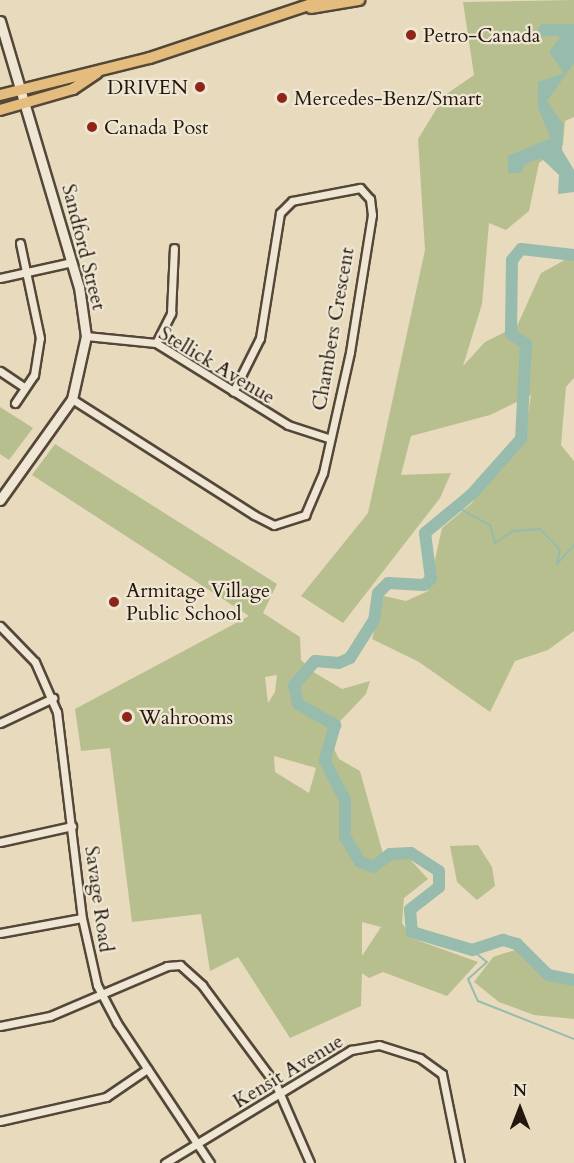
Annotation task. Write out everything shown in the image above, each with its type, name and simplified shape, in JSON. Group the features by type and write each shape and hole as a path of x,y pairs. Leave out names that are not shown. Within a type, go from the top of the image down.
{"main road":[{"path":"310,8 322,0"},
{"path":"0,95 97,73 310,8 359,0"},
{"path":"0,110 73,89 97,73"}],"street":[{"name":"Sandford Street","path":"0,21 72,262 86,336 72,399 0,500"},
{"name":"Chambers Crescent","path":"72,399 274,525 290,523 314,504 350,352 372,214 370,199 360,188 292,201 280,213 260,338 233,392"},
{"path":"15,403 38,366 40,338 28,271 20,243"},
{"path":"156,344 171,313 174,248"},
{"path":"0,278 72,262"},
{"name":"Stellick Avenue","path":"86,336 156,344 288,425 328,438"},
{"path":"0,371 24,387"},
{"name":"Savage Road","path":"0,626 35,662 53,698 72,826 82,918 101,995 147,1069 202,1143 210,1163"},
{"path":"0,723 53,698"},
{"path":"0,842 72,826"},
{"path":"0,933 82,918"},
{"path":"0,1026 50,1016 167,966 180,965 202,985 281,1094 310,1163"},
{"name":"Kensit Avenue","path":"165,1163 363,1045 420,1058 442,1074 460,1163"},
{"path":"0,1121 106,1097 147,1069"}],"green space":[{"path":"574,0 574,117 565,121 563,145 539,163 529,211 506,230 489,223 482,304 463,366 485,342 517,326 541,273 574,255 574,378 566,387 561,445 574,461 574,631 548,650 515,661 490,712 419,662 372,639 384,596 406,601 428,591 442,528 472,503 525,434 531,395 490,415 411,436 401,475 451,473 440,498 343,623 301,596 368,513 425,250 418,139 445,95 474,75 463,2"},
{"path":"0,407 33,428 9,460 0,454"},
{"path":"55,444 277,584 263,613 300,637 301,660 315,673 342,689 370,681 366,694 327,735 339,759 360,771 385,861 407,856 428,879 404,898 402,923 414,939 478,962 447,996 383,972 369,978 362,973 361,1006 290,1038 238,957 210,971 201,914 132,922 110,748 81,751 75,709 249,616 32,475","holes":["277,675 275,692 268,703 265,677","274,756 316,768 309,793 275,772","362,922 381,927 362,956"]},
{"path":"478,845 492,867 495,886 477,900 457,882 450,846"},
{"path":"515,950 574,983 574,1019 534,1015 499,1002 474,982 493,957"}],"shaded area":[{"path":"541,24 574,24 574,63 547,101 563,124 562,150 574,170 574,192 558,194 559,175 541,158 524,165 522,173 508,173 508,156 551,138 538,108 538,82 564,73 549,52 561,36 534,36"}],"waterway":[{"path":"574,255 521,249 512,260 511,334 526,344 521,439 472,494 425,533 431,579 424,585 388,583 378,593 374,620 350,658 339,663 315,661 294,685 298,704 335,725 325,761 345,800 345,837 360,862 373,867 390,854 411,853 439,871 439,887 410,910 412,932 472,950 503,940 517,944 548,975 574,980"},
{"path":"457,507 490,525 495,543 513,531 540,529 560,550 557,564 574,545"},
{"path":"472,950 487,962 468,979 478,1001 574,1039"}],"place":[{"name":"Petro-Canada","path":"411,35"},
{"name":"DRIVEN","path":"200,87"},
{"name":"Mercedes-Benz/Smart","path":"282,98"},
{"name":"Canada Post","path":"92,127"},
{"name":"Armitage Village Public School","path":"114,602"},
{"name":"Wahrooms","path":"127,717"}]}
